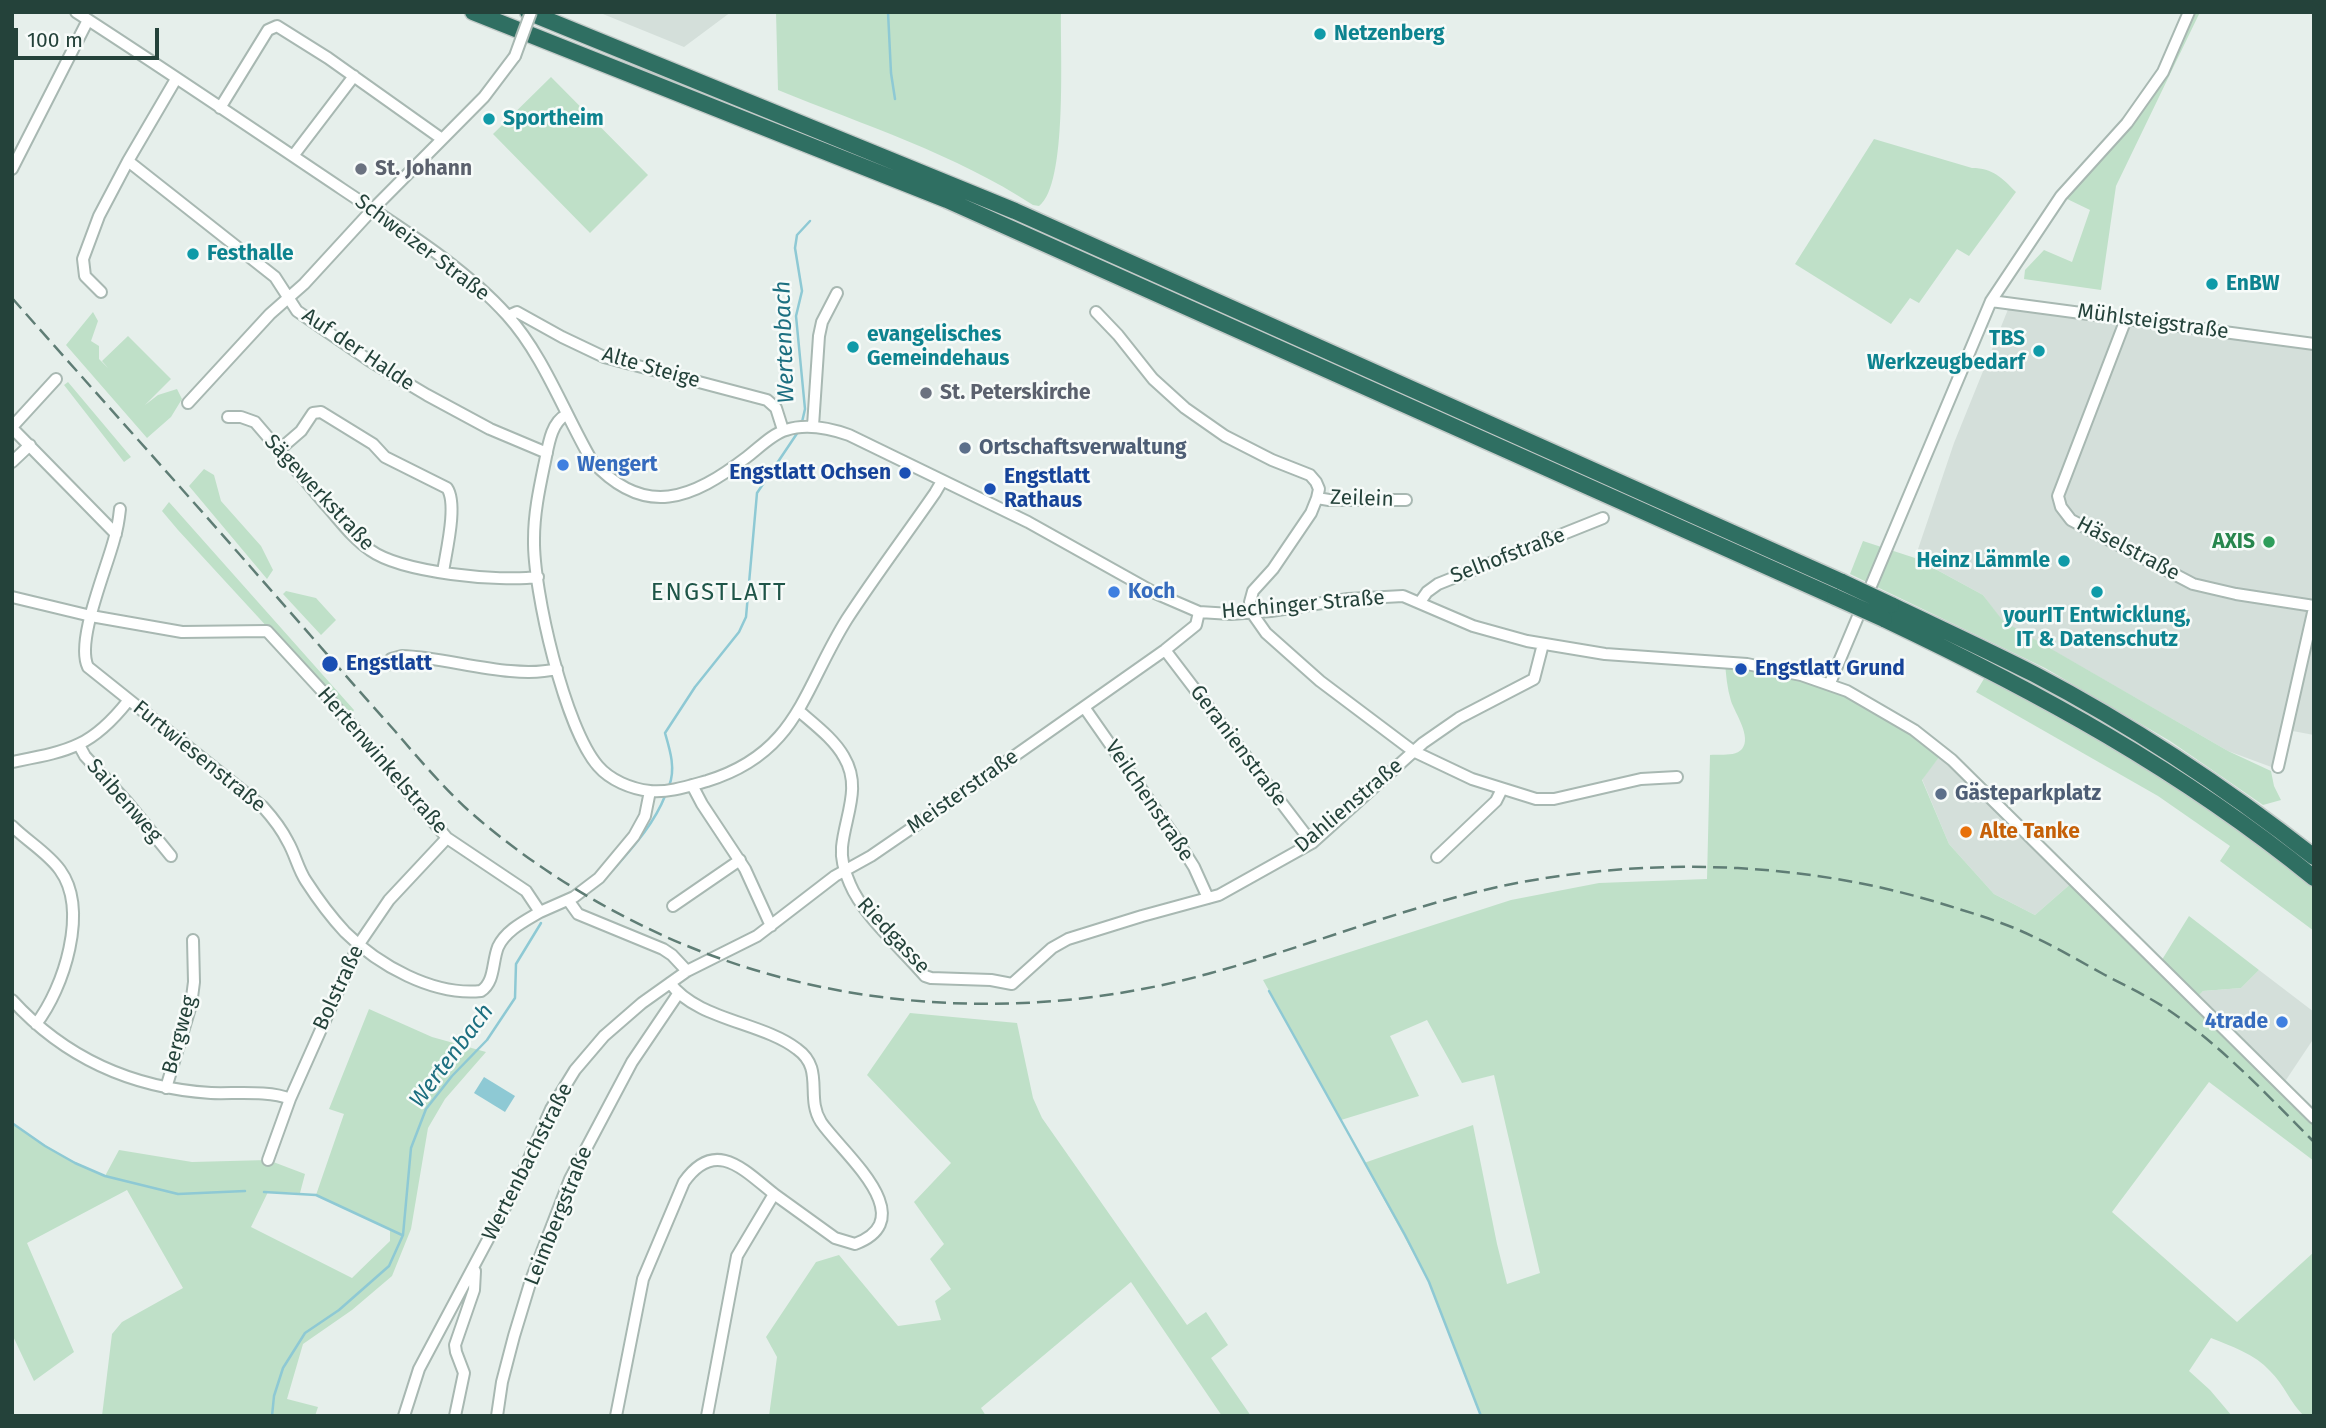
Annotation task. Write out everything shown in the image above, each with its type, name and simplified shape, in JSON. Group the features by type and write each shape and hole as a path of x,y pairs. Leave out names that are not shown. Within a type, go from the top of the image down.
{"highway":[{"path":"473,12 947,200 1838,589"},
{"path":"530,12 1015,211 1888,612 2024,669 2123,725 2201,774 2314,858"},
{"path":"1888,612 2108,734 2195,790 2314,878"}],"street":[{"name":"Schweizer Straße","path":"76,12 372,210 491,298 508,316 536,357 592,461 614,482 636,493 666,498 681,496 698,490 789,429"},
{"path":"188,403 270,314 304,284 372,210 484,97 514,56 530,12"},
{"path":"1829,683 1991,301 2061,196 2127,123 2163,72 2189,12"},
{"path":"12,169 88,20"},
{"path":"220,108 268,30 277,26 354,76 442,139"},
{"path":"293,156 354,76"},
{"path":"101,292 85,275 83,259 99,216 176,79"},
{"name":"Auf der Halde","path":"128,161 275,277 297,311 427,395 490,429 547,453"},
{"path":"813,426 819,336 825,313 836,293"},
{"name":"Mühlsteigstraße","path":"1991,301 2314,344"},
{"name":"Alte Steige","path":"508,316 517,312 562,337 625,364 767,400 776,408 789,429"},
{"path":"1096,312 1153,379 1185,408 1238,443 1310,475 1319,489 1303,526 1254,591 1251,602 1252,613 1266,633 1320,681 1413,751 1472,779 1536,799 1548,800 1641,779 1677,776"},
{"name":"Häselstraße","path":"2126,319 2058,496 2061,507 2070,520 2193,584 2314,607"},
{"path":"56,379 12,428 116,534"},
{"path":"279,450 301,431 313,413 321,411 373,444 385,457 447,488 450,495 450,525 443,572"},
{"path":"566,415 555,423 547,453 533,541 557,669 582,740 599,768 619,782 655,791 676,789 720,777 755,759 770,746 799,711 846,621 942,481 849,435 813,426 789,429"},
{"name":"Sägewerkstraße","path":"228,417 241,416 255,422 366,548 391,561 443,572 503,579 538,577"},
{"path":"12,462 30,445"},
{"name":"Hechinger Straße","path":"942,481 1039,528 1155,593 1199,612 1252,613 1379,596 1403,596 1500,635 1544,644 1605,654 1725,662 1771,668 1829,683 1879,707 1943,752 2314,1118"},
{"name":"Zeilein","path":"1317,498 1406,500"},
{"path":"91,616 116,534 120,509"},
{"name":"Selhofstraße","path":"1420,602 1427,592 1438,584 1603,519"},
{"name":"Hertenwinkelstraße","path":"12,597 91,616 182,632 267,631 324,693 447,838 526,891 540,912"},
{"path":"2278,767 2314,607"},
{"name":"Meisterstraße","path":"713,957 757,936 845,870 922,821 1165,650 1196,625 1199,612"},
{"name":"Furtwiesenstraße","path":"91,616 84,659 95,674 263,807 276,821 304,878 344,931 359,944 402,972 422,981 458,991 481,991 489,984 499,946 507,935 540,912"},
{"name":"Dahlienstraße","path":"1012,984 1052,948 1068,939 1219,895 1312,843 1413,751 1459,718 1498,696 1529,683 1534,678 1544,644"},
{"name":"Geranienstraße","path":"1165,650 1312,843"},
{"path":"387,665 391,659 402,656 466,666 536,672 557,669"},
{"path":"12,762 63,752 79,745 95,735 128,701"},
{"name":"Veilchenstraße","path":"1084,707 1177,840 1194,867 1208,898"},
{"name":"Riedgasse","path":"799,711 826,735 844,756 851,772 853,796 842,849 845,870 858,901 925,975 939,979 991,980 1012,984"},
{"name":"Saibenweg","path":"79,745 85,756 171,856"},
{"path":"692,785 740,860 771,926"},
{"path":"1437,857 1496,801 1502,789"},
{"path":"540,912 568,900 599,878 626,847 645,816 655,791"},
{"path":"12,826 61,871 68,882 73,908 71,932 61,974 49,1004 36,1024"},
{"name":"Bolstraße","path":"268,1160 290,1099 359,944 389,900 447,838"},
{"path":"673,906 740,860"},
{"path":"568,900 578,914 663,949 687,971"},
{"name":"Bergweg","path":"166,1088 191,1005 194,982 193,940"},
{"name":"Wertenbachstraße","path":"404,1416 419,1369 518,1183 551,1110 575,1070 614,1027 687,971 713,957"},
{"path":"616,1416 643,1279 688,1176 703,1162 723,1160 743,1168 835,1238 855,1244 872,1236 881,1221 882,1212 876,1191 816,1112 813,1101 813,1070 798,1049 762,1031 724,1018 678,994 670,984"},
{"name":"Leimbergstraße","path":"497,1416 502,1382 531,1280 570,1179 632,1062 678,994"},
{"path":"12,1000 55,1040 95,1065 135,1081 198,1092 277,1095 290,1099"},
{"path":"707,1416 737,1256 774,1194"},
{"path":"455,1416 464,1373 455,1345 474,1290 475,1266"}],"shaded area":[{"path":"598,12 731,12 684,47"},
{"path":"2011,302 2314,344 2314,735 2282,729 2274,768 2228,751 2002,621 1983,595 1915,558 1954,443"},
{"path":"1943,752 2075,880 2035,915 1994,894 1949,844 1922,779"},
{"path":"2259,970 2314,1012 2314,1038 2282,1086 2195,998 2203,991 2241,988"}],"green space":[{"path":"776,12 1061,12 1060,115 1055,172 1048,193 1039,206 941,155 778,90"},
{"path":"2189,12 2200,12 2116,186 2101,290 2024,279 2025,270 2044,250 2072,262 2090,210 2061,196 2163,72"},
{"path":"551,77 648,175 590,233 493,134"},
{"path":"1874,139 1991,172 2016,192 1969,256 1957,249 1919,303 1910,298 1891,324 1795,264"},
{"path":"93,312 98,321 91,341 99,346 99,359 108,368 102,361 128,336 171,379 145,405 158,395 177,389 182,399 171,417 147,438 66,345"},
{"path":"68,382 131,457 124,462 64,385"},
{"path":"204,469 214,475 221,501 261,546 273,570 267,579 189,486"},
{"path":"169,502 354,710 350,717 162,511"},
{"path":"1863,541 1915,558 1983,595 2003,621 2228,751 2271,771 2281,800 2263,805 2170,741 2045,668 1850,574"},
{"path":"286,591 316,598 336,620 321,635 283,594"},
{"path":"1725,662 1830,683 1943,752 1922,780 1949,844 1994,894 2035,915 2075,880 2160,963 2189,916 2259,970 2241,988 2203,991 2195,999 2314,1118 2314,1161 2209,1082 2112,1212 2237,1322 2314,1252 2314,1416 2304,1416 2264,1365 2242,1351 2211,1338 2189,1371 2232,1416 1481,1416 1429,1282 1364,1163 1473,1125 1507,1284 1540,1273 1494,1075 1462,1083 1427,1020 1390,1036 1419,1096 1341,1120 1263,980 1511,900 1599,883 1707,879 1710,755 1739,752 1745,744 1742,725 1730,696"},
{"path":"1985,677 2154,774 2236,829 2314,888 2314,931 2220,861 2230,846 2158,796 1976,692"},
{"path":"369,1009 432,1037 486,1052 445,1099 428,1128 411,1229 392,1276 352,1310 303,1344 287,1399 318,1407 315,1416 102,1416 112,1334 122,1322 183,1288 127,1190 27,1243 74,1352 34,1381 12,1334 12,1123 57,1152 105,1176 119,1150 192,1162 268,1160 305,1174 300,1193 268,1192 251,1227 352,1278 390,1241 390,1229 316,1195 344,1114 329,1109"},
{"path":"910,1013 1017,1023 1033,1098 1042,1118 1187,1325 1206,1312 1228,1345 1211,1358 1251,1416 1222,1416 1131,1282 981,1408 986,1416 769,1416 777,1357 766,1337 816,1262 839,1255 898,1326 941,1320 935,1301 951,1289 930,1259 944,1244 914,1202 951,1163 867,1075"}],"water":[{"path":"484,1077 515,1096 505,1112 474,1093"}],"waterway":[{"name":"Wertenbach","path":"888,12 895,99"},
{"name":"Wertenbach","path":"802,422 805,409 796,316 802,291 795,248 797,235 810,221"},
{"name":"Wertenbach","path":"669,786 672,766 665,733 695,687 739,632 746,617 757,493 798,432"},
{"name":"Wertenbach","path":"613,870 649,826 665,796"},
{"name":"Wertenbach","path":"272,1416 274,1396 283,1368 305,1333 339,1310 389,1266 403,1235 411,1148 426,1109 452,1076 487,1040 515,998 516,964 541,923"},
{"path":"1269,991 1429,1282 1481,1416"},
{"path":"12,1123 45,1146 105,1176 178,1194 245,1191"},
{"path":"264,1192 316,1195 402,1235"}],"railway":[{"path":"12,298 421,762 468,810 531,860 599,903 647,928 714,956 782,978 853,993 924,1001 997,1004 1069,1000 1140,989 1211,973 1395,915 1507,885 1561,876 1672,867 1783,872 1893,890 2001,923 2052,946 2149,998 2185,1021 2242,1070 2314,1142"}],"place":[{"name":"Netzenberg","path":"1320,34"},
{"name":"Sportheim","path":"489,119"},
{"name":"St. Johann","path":"361,169"},
{"name":"Festhalle","path":"193,254"},
{"name":"EnBW","path":"2212,284"},
{"name":"evangelisches Gemeindehaus","path":"853,347"},
{"name":"TBS Werkzeugbedarf","path":"2039,351"},
{"name":"St. Peterskirche","path":"926,393"},
{"name":"Ortschaftsverwaltung","path":"965,448"},
{"name":"Wengert","path":"563,465"},
{"name":"Engstlatt Ochsen","path":"905,473"},
{"name":"Engstlatt Rathaus","path":"990,489"},
{"name":"AXIS","path":"2269,542"},
{"name":"Heinz Lämmle","path":"2064,561"},
{"name":"Koch","path":"1114,592"},
{"name":"yourIT Entwicklung, IT & Datenschutz","path":"2097,592"},
{"name":"Engstlatt","path":"330,664"},
{"name":"Engstlatt Grund","path":"1741,669"},
{"name":"Gästeparkplatz","path":"1941,794"},
{"name":"Alte Tanke","path":"1966,832"},
{"name":"4trade","path":"2282,1022"}],"district":[{"name":"ENGSTLATT","path":"719,593"}]}
